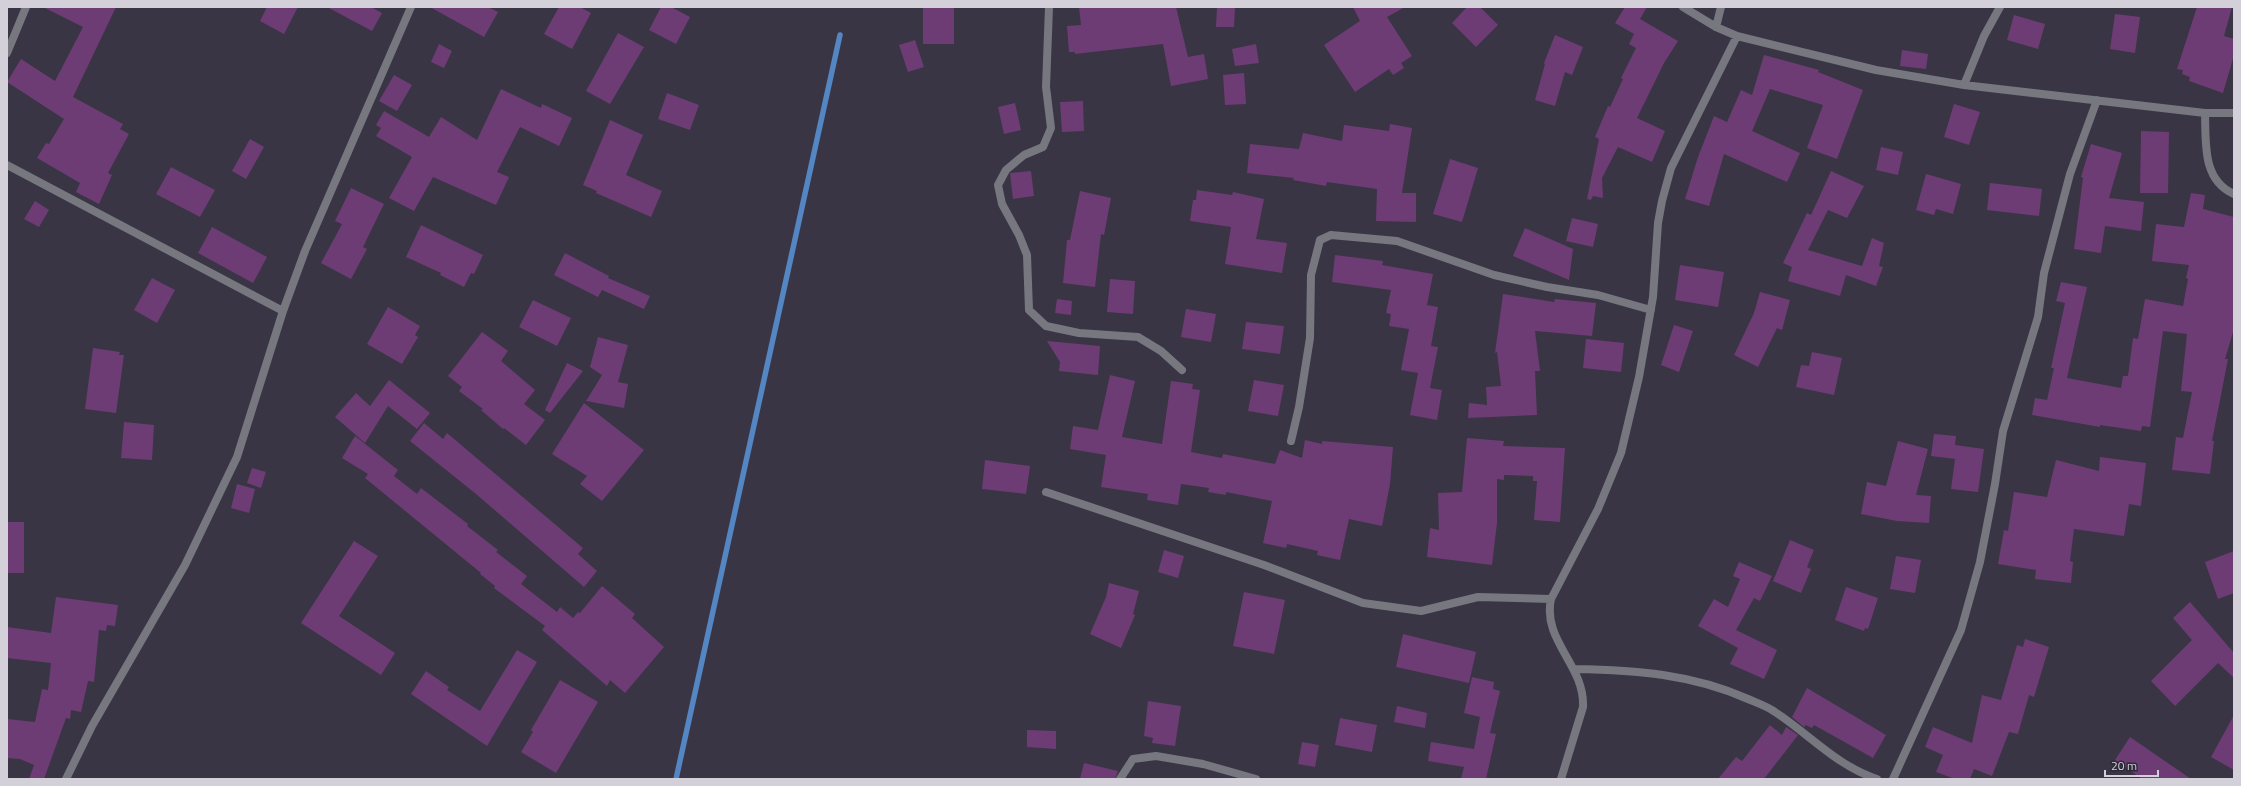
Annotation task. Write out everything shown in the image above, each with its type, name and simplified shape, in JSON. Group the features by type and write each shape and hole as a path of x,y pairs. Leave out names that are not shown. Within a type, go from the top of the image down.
{"street":[{"path":"7,53 26,7"},
{"path":"66,779 92,726 185,565 237,457 283,311 305,251 411,7"},
{"path":"1049,7 1046,87 1051,128 1043,147 1024,155 1006,170 998,185 1002,204 1019,235 1027,255 1029,310 1046,326 1079,333 1138,338 1161,351 1182,370"},
{"path":"1683,7 1716,27 1737,36 1876,70 1964,85 2205,114 2234,113"},
{"path":"1716,27 1721,7"},
{"path":"1964,85 1984,36 2000,7"},
{"path":"1561,779 1583,707 1584,694 1575,669 1549,623 1548,611 1551,599 1598,509 1621,453 1639,377 1651,310 1658,223 1671,168 1737,36"},
{"path":"1893,779 1961,630 1980,562 1995,484 2003,431 2038,317 2044,273 2070,174 2097,100"},
{"path":"2205,114 2206,156 2210,170 2223,189 2234,194"},
{"path":"7,166 283,311"},
{"path":"1291,441 1299,407 1310,338 1311,275 1320,240 1331,235 1397,241 1494,275 1547,287 1598,295 1651,310"},
{"path":"1046,492 1264,565 1363,603 1421,612 1478,597 1551,599"},
{"path":"1575,669 1631,670 1673,676 1726,689 1774,711 1835,758 1876,779"},
{"path":"1120,779 1133,760 1156,756 1203,764 1256,779"}],"building":[{"path":"43,7 116,7 73,97 123,124 120,129 129,134 108,173 112,175 99,204 76,192 80,183 37,158 46,143 49,144 64,119 7,82 21,59 55,81 83,27"},
{"path":"267,7 298,7 284,34 260,21"},
{"path":"327,7 371,7 382,13 372,31"},
{"path":"430,7 488,7 498,12 484,37"},
{"path":"559,7 580,7 591,13 572,49 544,34"},
{"path":"661,7 671,7 690,17 676,44 649,30"},
{"path":"923,7 954,7 954,44 923,44"},
{"path":"1079,7 1176,7 1188,57 1204,54 1208,79 1171,86 1163,44 1075,54 1075,52 1069,52 1067,26 1081,25"},
{"path":"1217,7 1235,7 1234,27 1216,27"},
{"path":"1353,7 1405,7 1387,17 1412,56 1401,63 1404,68 1393,75 1389,69 1355,92 1324,45 1360,21"},
{"path":"1467,7 1480,7 1498,25 1476,47 1452,23"},
{"path":"1625,7 1647,7 1640,19 1678,41 1664,63 1637,118 1665,131 1652,162 1618,147 1602,178 1603,198 1593,196 1591,200 1587,199 1599,139 1595,137 1636,48 1629,44 1634,34 1615,23"},
{"path":"2197,7 2232,7 2224,36 2234,39 2234,55 2223,93 2189,81 2190,77 2182,74 2183,70 2177,69"},
{"path":"2115,14 2140,17 2135,53 2110,49"},
{"path":"2014,15 2045,24 2038,49 2007,40"},
{"path":"618,33 644,47 610,104 586,91"},
{"path":"1555,35 1583,47 1572,75 1565,72 1555,106 1535,100 1545,64 1544,63"},
{"path":"915,40 924,67 908,72 899,45"},
{"path":"439,44 452,51 444,68 431,62"},
{"path":"1256,44 1259,63 1235,66 1232,49"},
{"path":"1902,50 1928,54 1926,69 1900,66"},
{"path":"1764,55 1819,70 1818,72 1863,90 1837,159 1807,148 1823,105 1770,89 1752,131 1800,153 1787,182 1724,154 1709,206 1685,199 1698,157 1714,116 1727,122 1741,90 1752,95"},
{"path":"1244,73 1246,104 1225,105 1223,75"},
{"path":"394,75 412,85 397,111 379,101"},
{"path":"501,89 541,108 542,104 572,118 559,146 520,127 497,172 509,177 496,205 433,177 414,211 389,198 412,157 376,136 381,128 376,125 384,111 429,137 441,117 477,140"},
{"path":"667,93 699,105 690,130 658,119"},
{"path":"1083,101 1084,131 1062,132 1060,102"},
{"path":"1015,103 1021,130 1004,134 998,107"},
{"path":"1954,104 1980,112 1969,145 1944,137"},
{"path":"610,120 643,135 626,175 662,191 651,217 596,193 597,191 583,185"},
{"path":"1390,124 1412,128 1402,193 1416,193 1416,222 1376,221 1377,189 1327,182 1326,186 1293,180 1294,178 1247,173 1250,144 1299,149 1303,133 1342,141 1344,125 1389,131"},
{"path":"2141,131 2169,132 2168,193 2140,193"},
{"path":"250,139 264,147 246,179 232,171"},
{"path":"2091,144 2122,153 2109,198 2144,202 2141,231 2105,226 2101,253 2074,249 2083,178 2081,177"},
{"path":"1881,147 1903,152 1898,175 1876,170"},
{"path":"1450,159 1478,168 1462,222 1433,214"},
{"path":"171,167 215,190 200,217 156,194"},
{"path":"1031,171 1034,196 1013,199 1010,173"},
{"path":"1831,171 1864,186 1847,218 1828,210 1808,250 1862,266 1872,238 1884,243 1879,266 1883,267 1876,286 1846,275 1840,296 1788,281 1792,267 1783,263 1807,213 1811,215"},
{"path":"1926,174 1961,184 1953,214 1936,209 1934,215 1916,210"},
{"path":"1990,183 2042,189 2039,216 1987,210"},
{"path":"351,188 384,204 363,247 367,249 351,279 321,263 342,224 335,221"},
{"path":"1197,190 1232,195 1233,192 1264,199 1256,239 1287,243 1282,273 1225,264 1231,227 1190,221 1193,200 1196,200"},
{"path":"1080,191 1111,198 1104,235 1101,234 1095,287 1063,283 1067,240 1070,240"},
{"path":"2191,193 2205,195 2203,209 2234,217 2234,329 2225,359 2228,359 2212,441 2214,441 2210,474 2172,470 2176,437 2183,438 2192,392 2181,391 2187,334 2163,331 2150,427 2142,426 2141,431 2100,425 2100,427 2032,415 2035,398 2047,400 2054,368 2051,368 2065,303 2056,301 2061,282 2087,287 2067,378 2121,388 2123,376 2128,376 2133,338 2138,339 2145,299 2183,306 2189,265 2152,261 2156,224 2184,227"},
{"path":"35,201 49,210 39,227 24,219"},
{"path":"1572,218 1598,224 1593,247 1566,241"},
{"path":"421,225 483,255 474,274 471,273 464,287 440,275 441,273 406,257"},
{"path":"212,227 267,257 253,283 198,253"},
{"path":"1525,228 1573,249 1569,280 1513,256"},
{"path":"565,253 609,276 608,278 650,296 644,309 602,290 598,297 554,275"},
{"path":"1335,255 1383,261 1382,265 1433,274 1427,305 1438,307 1431,346 1438,347 1430,388 1442,390 1437,420 1410,415 1418,373 1401,370 1409,329 1389,326 1391,314 1386,313 1391,290 1332,282"},
{"path":"1680,265 1724,272 1718,307 1675,300"},
{"path":"152,278 175,290 157,323 134,310"},
{"path":"1110,279 1135,281 1133,314 1107,312"},
{"path":"1760,292 1790,300 1782,330 1777,328 1758,367 1734,355 1754,313"},
{"path":"1503,294 1554,302 1555,299 1596,303 1592,336 1535,331 1540,371 1535,371 1537,415 1468,418 1469,403 1487,405 1486,387 1501,386 1497,352 1495,353"},
{"path":"1057,299 1072,301 1071,315 1055,313"},
{"path":"533,300 571,318 557,346 519,327"},
{"path":"388,307 420,326 415,335 418,337 402,364 367,344"},
{"path":"1186,309 1216,314 1211,342 1181,337"},
{"path":"1246,322 1284,326 1280,354 1242,349"},
{"path":"1674,325 1693,331 1679,372 1661,365"},
{"path":"482,332 508,351 501,361 535,390 524,404 545,420 526,445 504,428 503,429 481,410 483,409 459,391 462,387 448,376"},
{"path":"598,337 628,345 618,382 628,384 624,408 586,401 602,375 590,367"},
{"path":"1586,339 1624,343 1621,372 1583,368"},
{"path":"1047,341 1100,346 1098,375 1059,371 1060,362"},
{"path":"93,348 120,352 119,355 124,355 116,413 85,409"},
{"path":"1812,352 1842,358 1834,395 1796,387 1801,365 1809,366"},
{"path":"567,363 583,371 550,413 545,410"},
{"path":"1110,375 1135,381 1122,437 1162,444 1171,381 1193,384 1192,389 1200,390 1191,452 1222,458 1223,454 1275,464 1280,450 1302,458 1305,440 1322,444 1322,441 1393,447 1390,484 1382,526 1349,519 1340,560 1317,555 1318,551 1287,544 1286,548 1263,543 1272,501 1226,492 1226,495 1208,492 1209,488 1181,484 1178,505 1147,500 1148,494 1101,487 1106,455 1070,449 1073,426 1098,430"},
{"path":"389,380 430,413 417,429 388,406 365,443 335,417 356,393 370,406"},
{"path":"1254,380 1284,385 1278,416 1248,411"},
{"path":"584,403 644,450 602,501 580,484 587,476 552,454"},
{"path":"124,422 154,425 152,460 121,458"},
{"path":"424,423 443,439 447,433 583,548 578,554 597,571 584,587 476,494 410,441"},
{"path":"1934,434 1956,436 1955,445 1984,449 1978,492 1951,489 1955,459 1931,456"},
{"path":"355,436 398,470 394,476 417,494 421,488 468,524 467,526 498,550 496,552 527,576 521,584 557,612 560,607 573,618 578,612 580,613 602,586 635,614 632,618 664,647 625,693 610,680 607,686 542,630 545,626 494,588 495,586 480,574 481,573 365,478 368,474 342,458"},
{"path":"1467,438 1504,441 1503,446 1565,448 1560,522 1534,520 1537,481 1533,481 1533,476 1504,475 1504,480 1497,479 1497,523 1492,565 1427,557 1430,528 1439,530 1438,493 1462,492"},
{"path":"1898,441 1928,449 1916,495 1931,496 1929,523 1897,521 1861,514 1867,482 1886,486"},
{"path":"2100,457 2146,463 2141,506 2129,504 2124,536 2074,529 2070,561 2073,562 2071,583 2035,579 2036,570 1998,564 2004,530 2008,531 2014,492 2047,497 2056,460 2099,471"},
{"path":"985,460 1030,466 1026,494 982,489"},
{"path":"252,468 266,472 261,488 247,483"},
{"path":"237,484 255,489 249,513 231,508"},
{"path":"7,522 24,522 24,573 7,573"},
{"path":"1790,540 1814,550 1807,567 1811,569 1801,593 1773,581"},
{"path":"354,541 378,556 339,616 395,653 381,675 301,623"},
{"path":"1164,550 1184,556 1178,578 1158,572"},
{"path":"2234,551 2234,593 2218,599 2205,562"},
{"path":"1896,556 1921,560 1915,593 1890,589"},
{"path":"1739,562 1772,576 1760,601 1754,598 1736,630 1777,650 1764,679 1730,664 1738,648 1698,626 1714,599 1728,607 1740,579 1733,576"},
{"path":"1109,583 1139,591 1133,614 1135,615 1121,648 1090,634 1106,597"},
{"path":"1846,587 1878,598 1868,629 1865,628 1864,631 1835,620"},
{"path":"1244,592 1285,600 1274,654 1233,646"},
{"path":"56,597 118,605 115,626 107,625 106,631 99,630 94,682 88,681 81,712 71,710 70,719 66,718 44,779 29,779 34,765 20,759 7,758 7,719 35,722 42,689 48,690 51,663 7,658 7,627 51,633"},
{"path":"2190,602 2234,653 2234,678 2218,663 2175,706 2151,681 2192,640 2173,618"},
{"path":"1403,634 1476,652 1469,683 1396,667"},
{"path":"2025,639 2049,647 2034,697 2029,695 2018,734 2009,732 1992,776 1974,769 1970,779 1955,779 1936,772 1943,755 1925,747 1933,727 1972,743 1982,695 2001,700 2017,645 2023,647"},
{"path":"517,650 537,662 487,746 411,694 426,671 449,687 447,690 480,711"},
{"path":"1472,677 1494,682 1493,689 1500,691 1490,733 1496,734 1486,779 1461,779 1464,767 1428,761 1431,742 1474,749 1480,717 1464,713"},
{"path":"560,680 598,702 556,773 521,752 533,732 531,730"},
{"path":"1807,688 1886,735 1873,758 1814,725 1812,728 1806,725 1804,727 1792,717"},
{"path":"1148,701 1181,706 1175,746 1152,743 1153,738 1144,736"},
{"path":"1397,706 1427,713 1425,728 1394,722"},
{"path":"2234,715 2234,770 2211,757"},
{"path":"1340,718 1377,725 1372,752 1335,745"},
{"path":"1770,725 1782,735 1786,727 1798,735 1764,779 1718,779 1736,757 1742,761"},
{"path":"1027,730 1056,731 1056,749 1027,747"},
{"path":"2130,737 2191,779 2142,779 2115,760"},
{"path":"1302,742 1319,745 1315,767 1298,764"},
{"path":"1084,763 1118,771 1115,779 1080,779"}],"waterway":[{"path":"676,779 840,35"}]}
